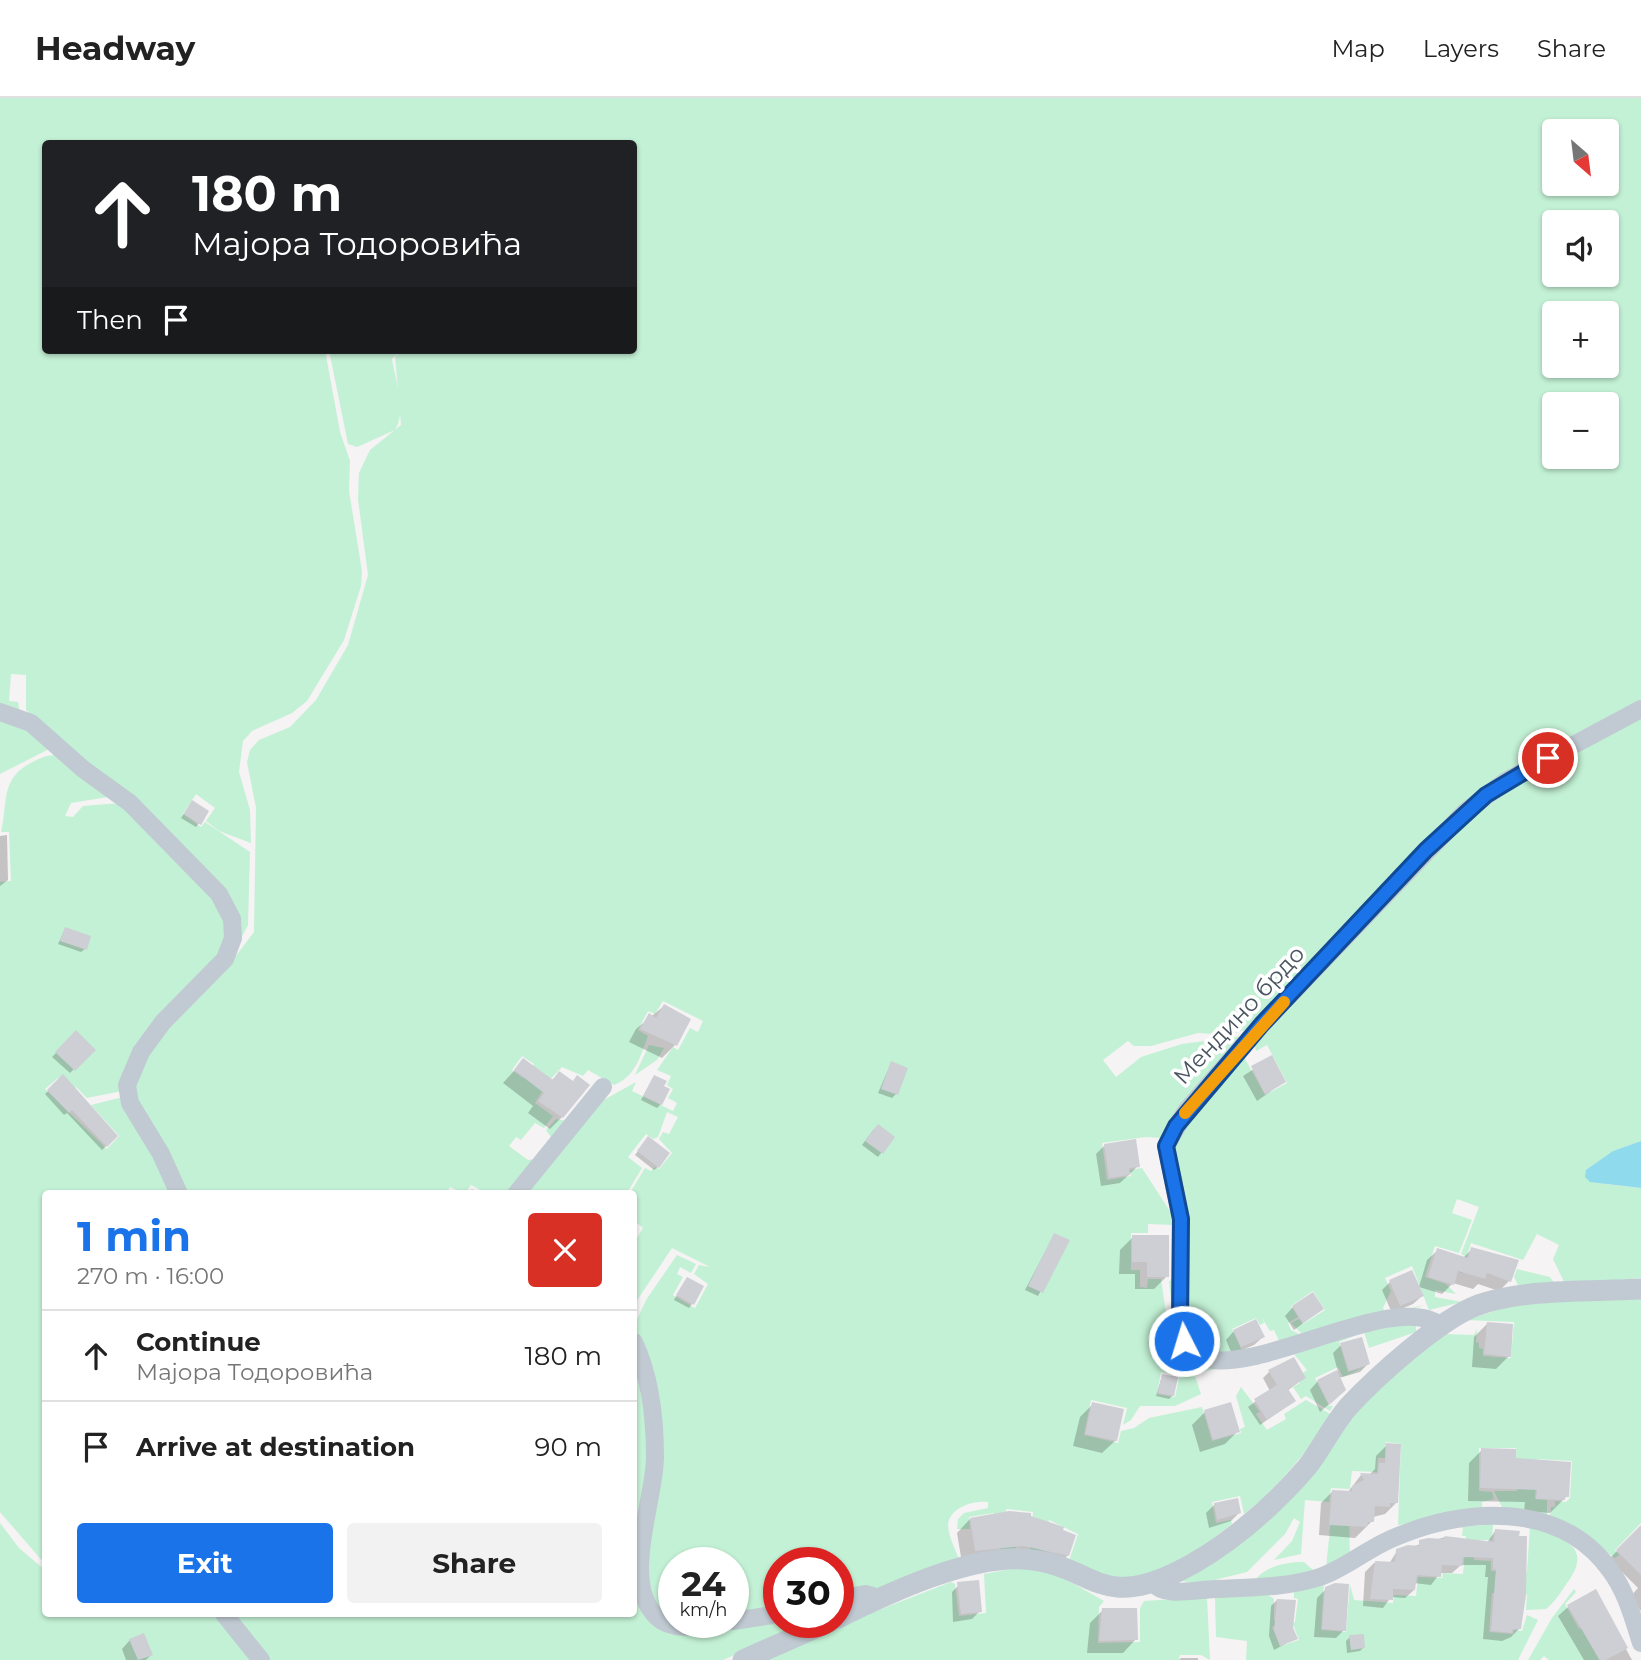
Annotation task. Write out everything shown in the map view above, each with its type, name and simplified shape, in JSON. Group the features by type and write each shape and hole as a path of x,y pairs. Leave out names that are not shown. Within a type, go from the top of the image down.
{"street":[{"name":"Мендино брдо","path":"1441,1326 1423,1318 1394,1320 1327,1334 1268,1353 1214,1360 1195,1355 1184,1341 1180,1330 1181,1219 1167,1158 1170,1137 1186,1111 1262,1024 1363,920 1426,850 1486,795 1528,768 1641,709"},
{"path":"0,712 31,723 83,769 130,803 219,894 232,919 233,938 225,959 190,991 163,1022 141,1052 127,1085 130,1103 177,1190"},
{"path":"519,1190 603,1087"},
{"path":"854,1610 879,1598 966,1567 1010,1559 1047,1563 1113,1588 1131,1588 1153,1583 1178,1572 1216,1547 1269,1506 1307,1466 1348,1407 1441,1326 1475,1306 1500,1299 1641,1289"},
{"path":"637,1352 648,1390 655,1457 641,1558 643,1588 648,1605 658,1614"},
{"path":"1153,1583 1161,1590 1189,1591 1308,1580 1332,1573 1389,1540 1414,1530 1494,1514 1521,1516 1542,1521 1571,1536 1601,1559 1620,1584 1641,1643"},
{"path":"854,1596 865,1594 879,1598"},
{"path":"226,1617 261,1660"},
{"path":"743,1660 793,1638"}],"green space":[{"path":"0,98 1641,98 1641,704 1513,773 1245,1030 1227,1035 1198,1033 1151,1046 1134,1046 1128,1041 1103,1060 1116,1077 1141,1057 1182,1044 1243,1036 1161,1138 1146,1137 1102,1143 1107,1180 1131,1176 1130,1170 1142,1168 1175,1219 1174,1326 1169,1281 1172,1280 1173,1225 1148,1224 1148,1233 1131,1233 1131,1270 1140,1270 1140,1287 1147,1288 1148,1279 1161,1279 1168,1326 1181,1352 1229,1367 1205,1371 1179,1369 1177,1375 1161,1372 1157,1394 1175,1397 1180,1373 1195,1376 1201,1394 1175,1406 1140,1406 1131,1420 1123,1425 1127,1408 1091,1400 1084,1435 1118,1443 1121,1431 1134,1428 1149,1418 1202,1407 1212,1441 1241,1433 1240,1429 1245,1427 1236,1396 1241,1387 1260,1412 1256,1414 1267,1430 1286,1419 1284,1414 1306,1400 1332,1415 1292,1468 1244,1514 1240,1496 1212,1502 1216,1523 1231,1520 1232,1524 1193,1553 1162,1571 1130,1579 1115,1578 1069,1561 1078,1534 1049,1520 1039,1549 1049,1553 1030,1551 1033,1512 1006,1509 1002,1545 1016,1547 1016,1550 1001,1551 994,1513 969,1517 970,1529 957,1529 958,1519 964,1513 988,1508 988,1502 982,1502 962,1506 949,1520 950,1534 959,1559 875,1591 854,1592 854,1547 763,1547 763,1611 749,1614 749,1547 658,1547 658,1605 654,1601 646,1567 655,1510 637,1320 646,1300 677,1255 696,1264 691,1273 680,1267 677,1274 683,1277 673,1295 695,1308 708,1284 694,1274 699,1265 710,1267 672,1248 637,1300 637,1238 643,1228 637,1223 637,1190 632,1190 645,1168 651,1171 655,1167 659,1169 672,1153 659,1139 663,1132 669,1134 678,1117 667,1112 658,1137 653,1139 646,1134 628,1157 642,1168 629,1190 524,1190 602,1101 636,1082 632,1091 673,1111 677,1103 668,1098 673,1089 667,1085 671,1076 657,1070 673,1047 678,1050 690,1028 698,1032 703,1021 663,1001 655,1014 648,1011 638,1030 648,1036 636,1065 614,1085 588,1070 583,1076 562,1067 548,1082 530,1071 534,1064 522,1056 512,1070 523,1078 528,1073 546,1085 535,1103 553,1116 544,1128 535,1123 521,1140 516,1137 509,1146 528,1160 536,1159 551,1137 546,1130 556,1119 567,1121 513,1190 480,1190 471,1185 468,1190 450,1187 448,1190 181,1190 140,1116 133,1077 194,992 235,957 254,932 256,808 247,762 250,750 259,740 290,727 316,700 348,645 368,575 358,499 359,473 370,450 401,425 395,356 637,354 637,140 42,140 42,354 326,354 340,432 350,461 349,491 362,571 361,586 344,640 307,701 292,713 252,731 243,741 239,772 250,810 251,843 219,831 206,821 215,808 196,794 183,814 201,827 205,822 250,852 248,925 238,944 235,917 26,710 26,675 11,674 9,701 18,702 20,713 0,709"},
{"path":"330,354 396,354 392,359 400,414 395,430 357,447 348,444"},
{"path":"1641,712 1641,1141 1613,1151 1606,1184 1641,1188 1641,1278 1565,1284 1553,1259 1559,1245 1537,1234 1523,1260 1471,1243 1462,1273 1459,1272 1465,1256 1461,1254 1479,1207 1457,1199 1452,1213 1472,1220 1459,1253 1435,1246 1425,1277 1446,1284 1456,1294 1435,1290 1435,1297 1462,1302 1429,1310 1412,1266 1385,1278 1391,1291 1383,1308 1386,1314 1424,1305 1397,1315 1302,1334 1291,1323 1299,1319 1303,1324 1325,1310 1313,1291 1291,1306 1298,1317 1288,1323 1291,1330 1301,1335 1281,1345 1274,1330 1270,1331 1262,1318 1264,1323 1260,1325 1256,1318 1232,1329 1243,1353 1215,1357 1189,1341 1171,1164 1176,1134 1244,1057 1265,1095 1287,1083 1267,1045 1256,1051 1254,1043 1492,794"},
{"path":"0,716 18,721 53,747 0,774"},
{"path":"56,755 114,796 71,803 65,816 73,817 83,806 120,803 221,904 228,944 122,1091 87,1098 76,1087 71,1091 58,1078 45,1089 107,1149 119,1136 91,1105 123,1097 173,1190 42,1190 42,1561 0,1512 0,882 11,881 9,832 1,832 9,785 20,770 45,757"},
{"path":"649,1045 664,1048 657,1060 635,1075"},
{"path":"1517,1269 1550,1277 1555,1284 1518,1285 1514,1277"},
{"path":"1641,1296 1641,1523 1615,1550 1619,1555 1615,1558 1550,1518 1551,1507 1555,1507 1555,1501 1566,1502 1570,1498 1572,1461 1537,1459 1535,1499 1547,1500 1547,1517 1503,1509 1494,1491 1517,1491 1516,1448 1479,1448 1479,1491 1492,1492 1494,1499 1482,1502 1482,1511 1398,1525 1401,1444 1386,1442 1385,1458 1378,1458 1377,1472 1352,1471 1350,1489 1331,1488 1329,1502 1305,1500 1301,1554 1274,1560 1292,1541 1300,1522 1294,1518 1285,1534 1247,1572 1198,1584 1182,1581 1371,1395 1444,1334 1474,1335 1477,1329 1476,1342 1479,1343 1479,1348 1483,1349 1483,1356 1511,1358 1514,1322 1465,1320 1518,1304"},
{"path":"1410,1322 1416,1326 1416,1332 1369,1348 1364,1332 1339,1342 1348,1372 1365,1367 1343,1377 1338,1367 1315,1378 1329,1406 1333,1406 1330,1411 1306,1396 1301,1399 1293,1387 1300,1383 1297,1377 1307,1370 1294,1354 1289,1354 1332,1336"},
{"path":"637,1370 651,1456 638,1541 654,1623 658,1623 658,1638 749,1638 749,1622 763,1622 763,1638 773,1638 723,1660 265,1660 231,1617 637,1617"},
{"path":"1331,1519 1349,1521 1350,1557 1319,1573 1255,1580 1271,1568 1290,1563 1304,1562 1314,1571 1326,1568"},
{"path":"0,1523 19,1548 42,1567 42,1617 221,1617 255,1660 0,1660"},
{"path":"1493,1524 1492,1540 1475,1540 1474,1560 1491,1561 1491,1571 1527,1572 1530,1526 1563,1539 1576,1551 1575,1570 1546,1609 1526,1610 1527,1594 1492,1593 1489,1632 1513,1634 1514,1630 1522,1631 1527,1615 1538,1620 1518,1660 1246,1660 1247,1641 1216,1637 1215,1598 1266,1593 1274,1599 1274,1620 1287,1621 1272,1627 1280,1646 1299,1640 1292,1622 1295,1622 1298,1599 1294,1598 1294,1592 1324,1582 1321,1630 1346,1632 1350,1584 1354,1600 1393,1603 1394,1595 1416,1596 1418,1577 1442,1578 1443,1573 1463,1574 1466,1536 1462,1536 1463,1527"},
{"path":"1022,1567 1060,1576 1104,1601 1099,1607 1098,1643 1140,1642 1140,1608 1144,1601 1207,1597 1210,1660 1201,1655 1180,1655 1179,1660 765,1660 813,1638 854,1638 854,1620 951,1582 955,1584 959,1616 986,1613 984,1574"},
{"path":"1574,1589 1576,1592 1565,1604 1579,1629 1592,1623 1584,1633 1599,1660 1549,1660 1544,1656 1540,1660 1528,1660 1552,1618"}],"water":[{"path":"1641,1141 1641,1188 1590,1182 1585,1177 1586,1170 1613,1151"}],"building":[{"path":"192,800 209,811 201,825 184,814"},
{"path":"65,927 91,936 87,950 60,941"},
{"path":"664,1004 691,1019 677,1046 640,1029 649,1013 656,1018"},
{"path":"76,1030 96,1050 75,1071 55,1052"},
{"path":"1272,1055 1286,1082 1265,1094 1251,1066"},
{"path":"523,1058 553,1080 559,1071 573,1081 577,1075 590,1085 563,1118 538,1101 544,1093 514,1070"},
{"path":"891,1061 908,1068 898,1095 881,1089"},
{"path":"63,1074 118,1136 107,1147 72,1110 69,1113 47,1090"},
{"path":"654,1075 667,1081 664,1086 670,1089 662,1105 643,1096"},
{"path":"878,1124 895,1137 883,1154 865,1141"},
{"path":"648,1136 670,1153 659,1168 637,1151"},
{"path":"1136,1139 1140,1167 1129,1168 1130,1175 1109,1178 1104,1144"},
{"path":"1054,1233 1070,1240 1043,1293 1028,1286"},
{"path":"1132,1235 1169,1235 1169,1277 1147,1277 1147,1262 1132,1262"},
{"path":"1471,1247 1519,1260 1511,1282 1487,1273 1485,1279 1458,1271 1454,1285 1428,1277 1437,1248 1468,1258"},
{"path":"1412,1270 1424,1296 1400,1306 1389,1280"},
{"path":"687,1277 704,1286 694,1305 676,1295"},
{"path":"1313,1292 1324,1309 1303,1323 1292,1306"},
{"path":"1256,1319 1265,1337 1241,1347 1233,1330"},
{"path":"1487,1322 1513,1324 1511,1357 1484,1354"},
{"path":"1362,1337 1370,1364 1349,1371 1340,1343"},
{"path":"1294,1357 1306,1378 1288,1389 1296,1401 1267,1420 1254,1399 1277,1385 1268,1370"},
{"path":"1337,1370 1346,1390 1329,1405 1317,1380"},
{"path":"1162,1374 1178,1377 1174,1396 1158,1393"},
{"path":"1092,1402 1124,1409 1117,1441 1085,1434"},
{"path":"1231,1402 1240,1432 1213,1440 1204,1410"},
{"path":"1386,1443 1401,1444 1398,1503 1390,1503 1390,1507 1375,1506 1374,1522 1368,1522 1367,1527 1329,1525 1332,1490 1352,1491 1352,1486 1364,1480 1360,1473 1378,1474 1379,1463 1385,1463"},
{"path":"1481,1448 1516,1449 1516,1458 1571,1462 1569,1497 1565,1497 1565,1500 1536,1499 1537,1490 1480,1488"},
{"path":"1238,1498 1241,1513 1217,1520 1214,1503"},
{"path":"1009,1511 1031,1513 1031,1516 1064,1527 1063,1530 1076,1535 1069,1556 1024,1546 975,1551 970,1518"},
{"path":"1641,1525 1641,1575 1616,1550"},
{"path":"1495,1529 1520,1531 1519,1536 1527,1536 1526,1595 1521,1629 1513,1629 1512,1633 1491,1631 1496,1569 1493,1569 1493,1558 1463,1557 1462,1566 1442,1565 1441,1577 1417,1575 1415,1590 1393,1589 1393,1600 1370,1599 1375,1561 1395,1562 1396,1549 1408,1545 1419,1546 1419,1540 1444,1539 1445,1536 1494,1542"},
{"path":"979,1580 982,1612 961,1614 957,1582"},
{"path":"1335,1583 1349,1584 1346,1631 1322,1629 1325,1587"},
{"path":"1596,1589 1628,1648 1606,1660 1600,1660 1567,1605"},
{"path":"1277,1599 1296,1600 1293,1628 1298,1639 1280,1646 1274,1630"},
{"path":"1102,1608 1137,1608 1138,1640 1099,1641"},
{"path":"144,1633 153,1655 138,1660 129,1639"},
{"path":"1364,1634 1365,1648 1351,1650 1349,1635"}],"slow traffic":[{"path":"1185,1113 1284,1002"}],"route":[{"path":"1184,1341 1180,1330 1181,1219 1166,1146 1176,1126 1186,1111 1244,1049 1262,1024 1304,983 1426,850 1486,795 1548,758"}]}
